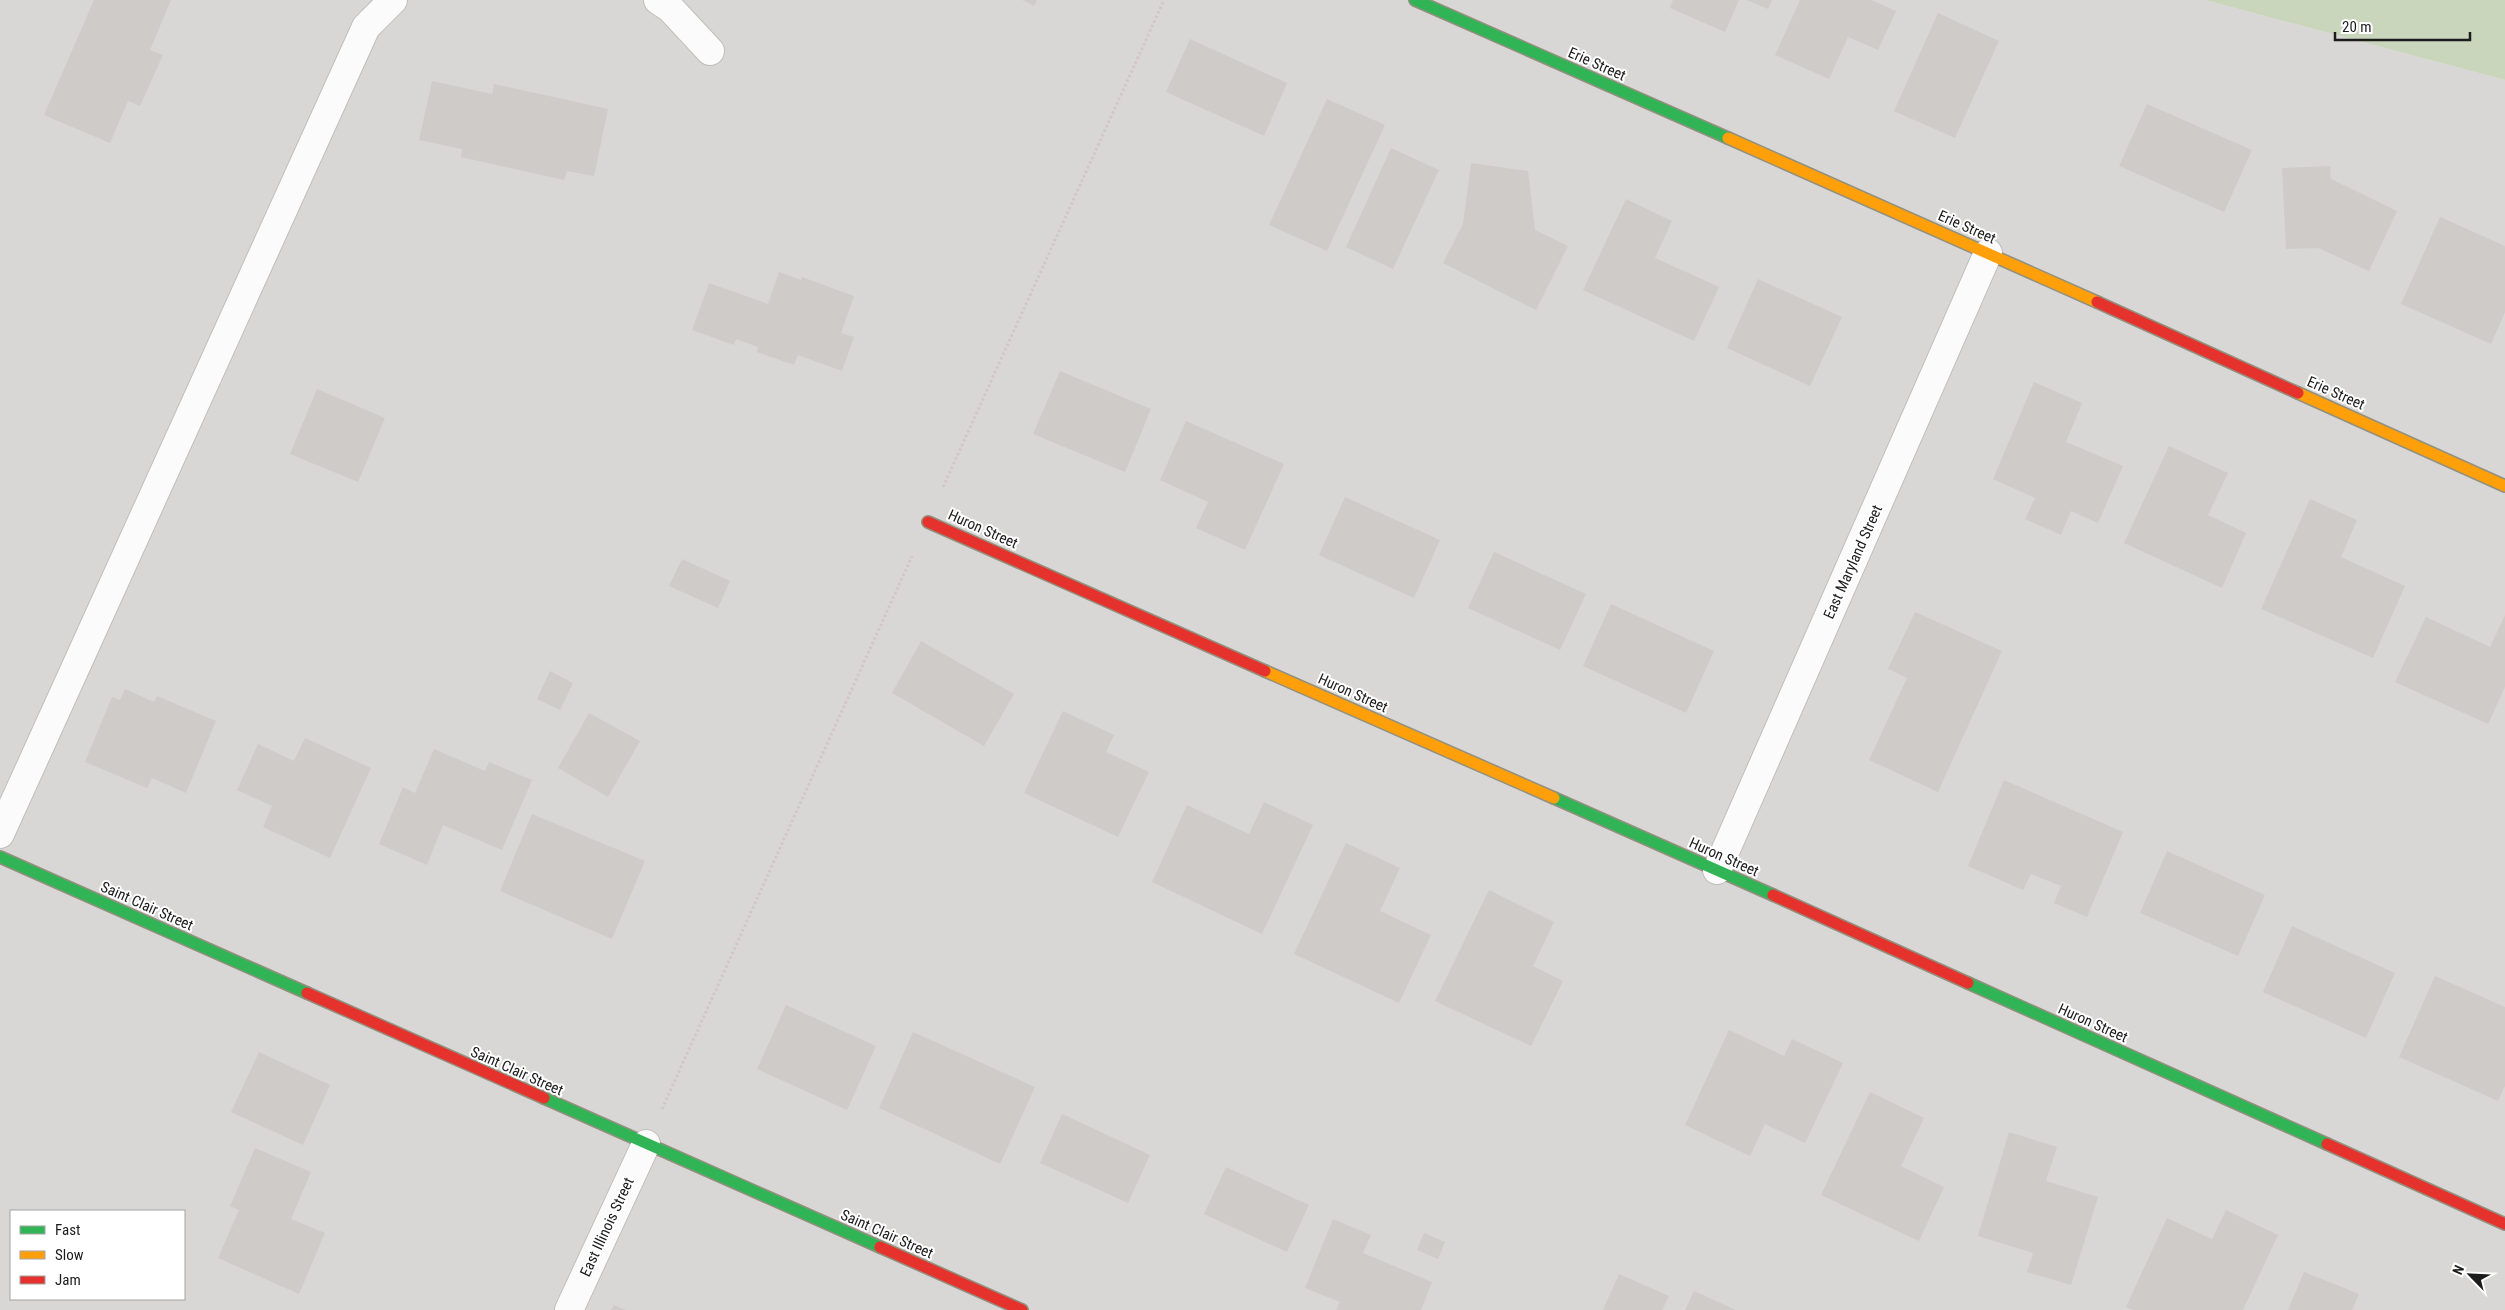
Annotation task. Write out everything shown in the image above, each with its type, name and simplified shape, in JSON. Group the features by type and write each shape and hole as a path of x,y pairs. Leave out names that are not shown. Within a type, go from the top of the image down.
{"street":[{"path":"0,834 366,27 393,0"},
{"path":"658,0 670,8 710,51"},
{"name":"Erie Street","path":"1415,0 1988,253 2505,486"},
{"name":"East Maryland Street","path":"1717,870 1988,253"},
{"name":"Huron Street","path":"928,522 1717,870 2505,1224"},
{"name":"Saint Clair Street","path":"0,857 1022,1310"},
{"name":"East Illinois Street","path":"569,1310 646,1144"}],"path":[{"path":"646,1144 1164,0"}],"shaded area":[{"path":"0,0 2205,0 2505,80 2505,1310 0,1310"}],"green space":[{"path":"2205,0 2505,0 2505,80"}],"building":[{"path":"94,0 171,0 150,50 163,55 140,106 128,101 110,143 44,115"},
{"path":"1022,0 1037,0 1034,6"},
{"path":"1673,0 1739,0 1725,32 1670,8"},
{"path":"1746,0 1772,0 1768,9"},
{"path":"1800,0 1871,0 1896,11 1878,50 1848,37 1829,79 1775,55"},
{"path":"1938,13 1999,41 1955,138 1894,111"},
{"path":"1190,39 1287,83 1264,136 1166,92"},
{"path":"432,81 492,94 494,84 608,109 594,176 567,171 564,180 461,157 462,149 419,140"},
{"path":"1327,99 1385,125 1327,251 1269,225"},
{"path":"2147,104 2252,150 2224,212 2119,166"},
{"path":"1391,148 1439,170 1393,269 1346,247"},
{"path":"1471,163 1528,171 1535,230 1568,246 1536,310 1443,263 1463,224"},
{"path":"2330,166 2331,179 2397,211 2369,271 2318,248 2286,249 2282,168"},
{"path":"1626,199 1672,221 1655,258 1719,287 1694,341 1583,290"},
{"path":"2440,217 2505,246 2505,312 2491,344 2401,304"},
{"path":"779,272 801,280 802,277 854,296 841,333 854,337 842,371 798,355 794,365 757,352 758,347 736,339 734,345 692,330 709,283 768,304"},
{"path":"1758,279 1842,317 1810,386 1727,348"},
{"path":"1060,371 1151,409 1125,472 1033,434"},
{"path":"2034,382 2082,403 2066,442 2123,466 2098,523 2071,511 2061,535 2025,519 2035,498 1993,479"},
{"path":"317,389 385,418 358,482 290,454"},
{"path":"1186,421 1284,464 1245,550 1196,528 1208,502 1160,480"},
{"path":"2169,446 2228,473 2208,515 2246,533 2222,588 2124,543"},
{"path":"1345,497 1440,540 1414,598 1319,555"},
{"path":"2310,499 2357,520 2341,557 2405,586 2373,658 2261,609"},
{"path":"1494,552 1586,594 1560,650 1468,608"},
{"path":"682,559 730,581 718,608 669,586"},
{"path":"1611,604 1714,651 1686,713 1583,666"},
{"path":"1915,612 2002,651 1938,792 1869,760 1907,678 1888,669"},
{"path":"2505,615 2505,687 2488,724 2395,682 2426,617 2490,647"},
{"path":"921,641 1014,694 984,746 892,693"},
{"path":"550,671 573,683 560,710 537,699"},
{"path":"125,689 154,702 157,696 216,721 186,793 152,778 147,788 85,762 112,697 120,700"},
{"path":"1063,711 1114,735 1106,752 1149,772 1118,837 1024,793"},
{"path":"589,713 640,741 608,797 558,768"},
{"path":"305,738 371,768 330,858 263,827 272,806 237,790 258,744 294,761"},
{"path":"434,749 485,771 489,762 532,780 502,850 443,825 427,865 379,844 403,787 415,793"},
{"path":"2004,780 2123,832 2087,917 2054,903 2061,886 2031,874 2023,890 1968,866"},
{"path":"1264,802 1313,825 1262,934 1152,882 1187,805 1249,834"},
{"path":"532,814 645,861 612,939 500,891"},
{"path":"1346,843 1400,868 1380,911 1431,935 1399,1003 1294,954"},
{"path":"2167,851 2265,895 2238,956 2140,913"},
{"path":"1489,890 1554,922 1533,966 1563,981 1531,1046 1435,1001"},
{"path":"2292,926 2395,973 2366,1038 2263,992"},
{"path":"2435,976 2505,1007 2505,1086 2498,1101 2399,1057"},
{"path":"786,1005 876,1046 847,1110 757,1069"},
{"path":"1729,1030 1784,1056 1792,1039 1843,1063 1805,1143 1765,1124 1750,1156 1685,1125"},
{"path":"913,1032 1035,1087 1000,1164 879,1108"},
{"path":"259,1052 330,1085 303,1145 231,1112"},
{"path":"1870,1092 1924,1118 1901,1166 1944,1187 1919,1241 1821,1195"},
{"path":"1062,1114 1150,1155 1128,1203 1040,1163"},
{"path":"2009,1132 2057,1147 2046,1181 2098,1197 2071,1285 2027,1272 2033,1253 1978,1236"},
{"path":"255,1148 311,1172 291,1219 325,1233 299,1294 218,1258 239,1210 230,1206"},
{"path":"1226,1167 1309,1205 1287,1252 1204,1214"},
{"path":"2226,1210 2278,1235 2243,1310 2133,1310 2126,1307 2167,1218 2212,1239"},
{"path":"1333,1219 1371,1235 1363,1253 1432,1282 1421,1310 1336,1310 1340,1302 1305,1288"},
{"path":"1424,1233 1445,1242 1438,1259 1417,1250"},
{"path":"2304,1272 2359,1294 2352,1310 2288,1310"},
{"path":"1619,1274 1669,1296 1662,1310 1603,1310"},
{"path":"1694,1291 1736,1310 1685,1310"},
{"path":"614,1305 626,1310 611,1310"}],"traffic: fast":[{"path":"1415,0 1728,138"},
{"path":"1554,798 1773,895"},
{"path":"0,857 307,993"},
{"path":"1968,983 2327,1144"},
{"path":"544,1098 880,1247"}],"traffic: slow":[{"path":"1728,138 2097,302"},
{"path":"2298,393 2505,486"},
{"path":"1265,671 1554,798"}],"traffic: jam":[{"path":"2097,302 2298,393"},
{"path":"928,522 1265,671"},
{"path":"1773,895 1968,983"},
{"path":"307,993 544,1098"},
{"path":"2327,1144 2505,1224"},
{"path":"880,1247 1022,1310"}]}
